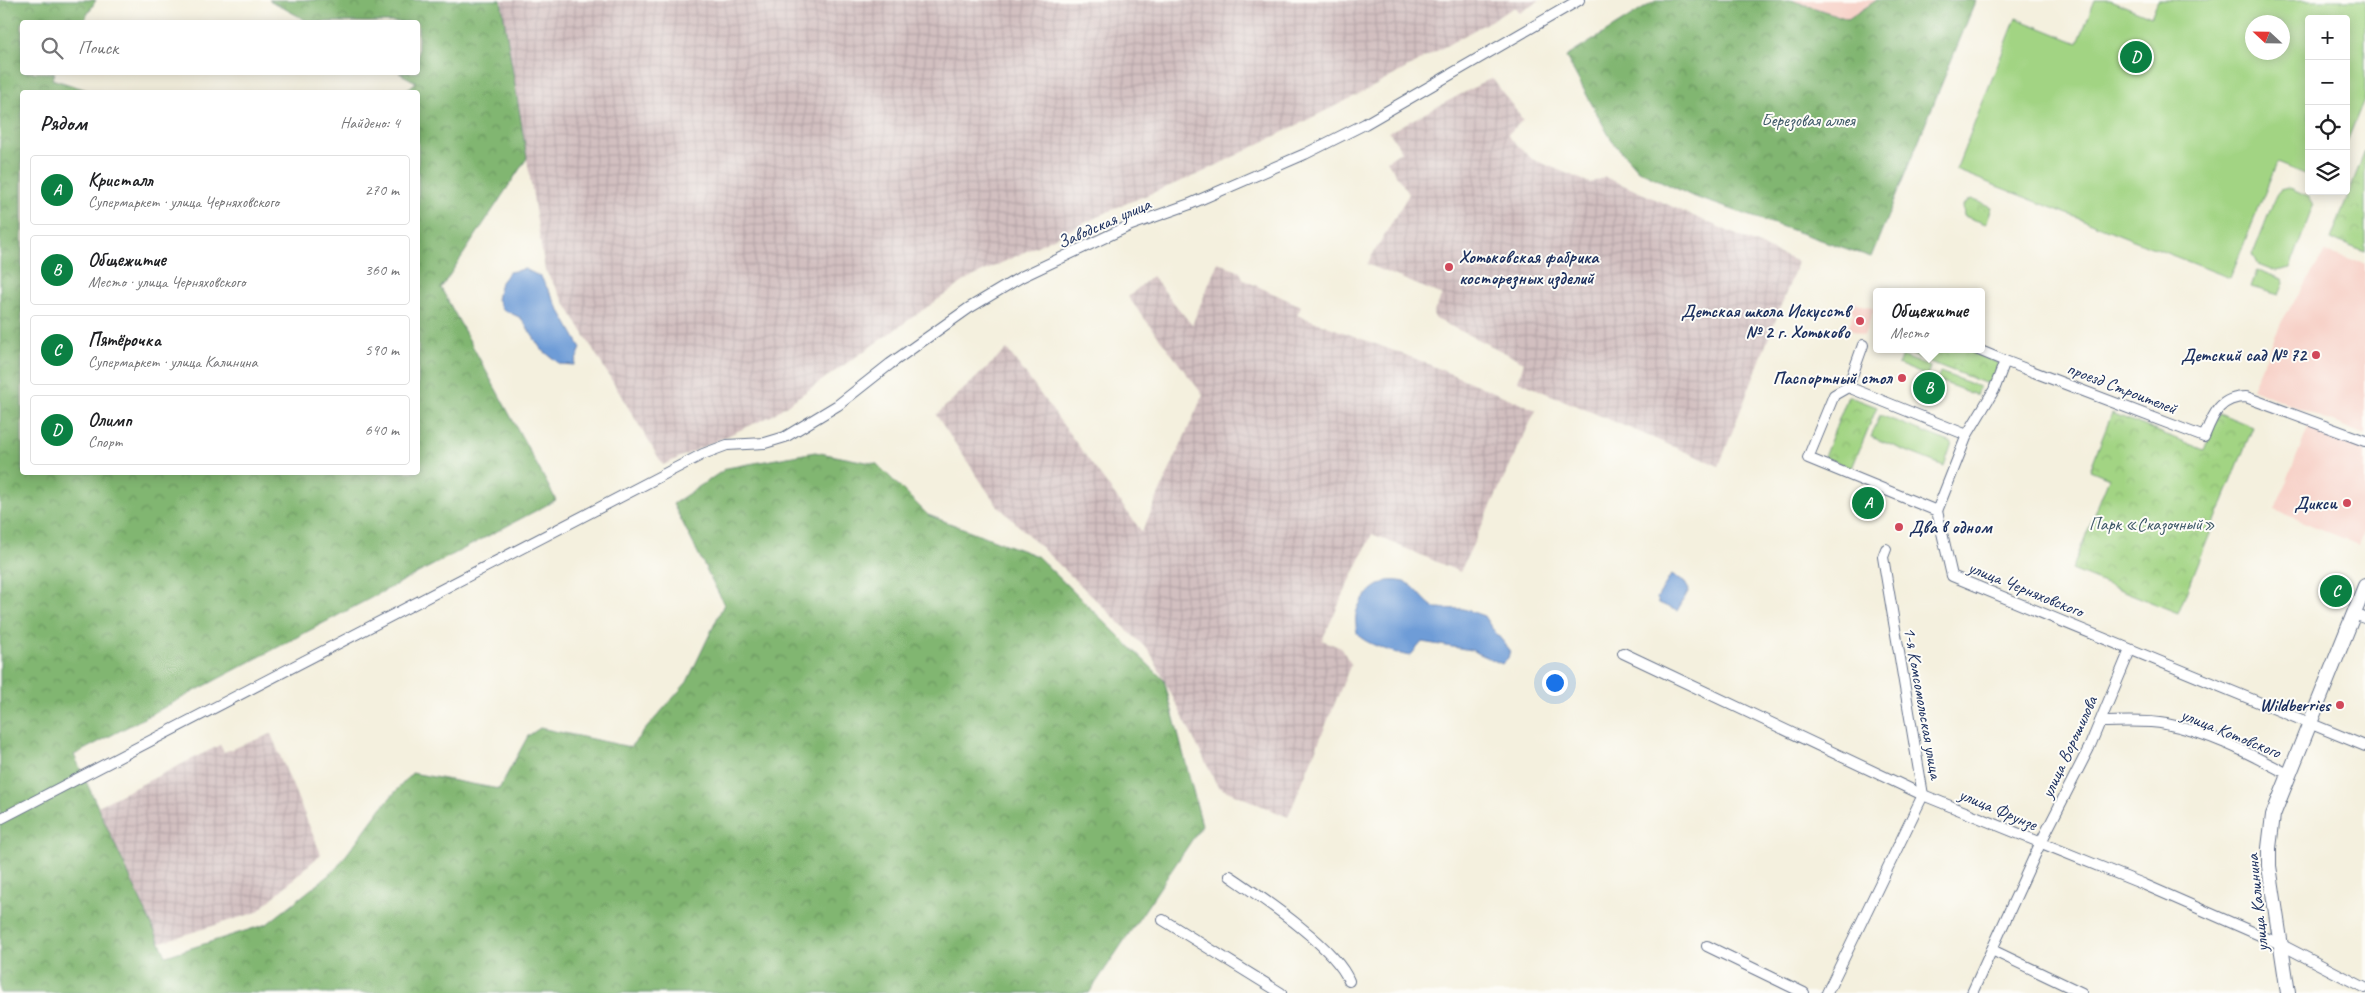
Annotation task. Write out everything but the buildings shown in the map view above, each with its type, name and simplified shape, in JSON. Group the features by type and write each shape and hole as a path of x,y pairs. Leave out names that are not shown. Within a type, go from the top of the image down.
{"street":[{"name":"Заводская улица","path":"0,819 715,449 727,445 774,442 785,437 838,405 890,364 977,304 1021,277 1131,225 1190,204 1305,154 1364,124 1578,0"},
{"path":"1863,345 1848,387 1834,395 1808,458 1938,511 1967,435 1994,390 2005,361 1985,353"},
{"name":"проезд Строителей","path":"2005,361 2204,437 2214,413 2221,404 2230,398 2246,397 2365,441"},
{"path":"1848,387 1967,435"},
{"name":"улица Черняховского","path":"1938,511 1952,576 2365,746"},
{"name":"1-я Комсомольская улица","path":"1827,993 1923,795 1883,557 1886,549"},
{"name":"улица Калинина","path":"2288,993 2272,890 2269,848 2273,815 2309,724 2359,616 2365,586"},
{"name":"улица Ворошилова","path":"1972,993 2040,844 2100,722 2130,650"},
{"name":"улица Фрунзе","path":"1623,653 1923,795 2040,844 2143,884 2280,944 2365,988"},
{"name":"улица Котовского","path":"2100,722 2165,724 2193,731 2253,756 2288,774"},
{"path":"1230,876 1282,913 1338,961 1349,982"},
{"path":"1163,920 1280,993"},
{"path":"1707,946 1804,993"},
{"path":"1992,950 2082,993"}],"shaded area":[{"path":"501,0 1540,0 1519,13 1515,7 1371,88 1201,173 1120,206 966,280 771,416 663,465 545,270"},
{"path":"1791,0 1877,0 1848,19"},
{"path":"1492,78 1523,120 1507,135 1532,159 1590,183 1605,177 1798,262 1719,466 1518,381 1524,362 1436,319 1433,314 1442,295 1367,264 1409,194 1387,161 1402,151 1389,132"},
{"name":"Детский сад № 72","path":"2325,252 2365,264 2365,435 2252,389 2282,321"},
{"path":"1218,262 1240,272 1244,280 1301,306 1297,315 1416,359 1536,410 1460,572 1372,534 1322,640 1341,648 1351,664 1288,817 1218,787 1150,652 996,504 936,415 1007,349 1142,532 1203,395 1128,297 1152,276 1192,325"},
{"name":"Детская школа Искусств № 2 г. Хотьково","path":"1852,301 1873,309 1864,335 1848,329 1854,312 1849,310"},
{"path":"2309,426 2365,450 2365,530 2359,545 2275,510"},
{"path":"271,734 321,854 257,912 158,943 94,808 220,745 224,752"}],"green space":[{"path":"0,0 96,0 84,20 20,20 20,75 54,75 52,79 87,90 20,90 20,475 420,475 420,90 407,90 416,82 403,75 420,75 420,20 305,20 269,0 501,0 527,158 441,288 556,500 74,755 166,956 267,924 335,870 382,807 412,773 499,789 528,736 540,728 630,747 687,682 724,604 673,504 727,468 815,452 877,464 928,515 1037,556 1164,680 1202,825 1089,993 0,993"},
{"name":"Березовая аллея","path":"1657,0 1791,0 1848,19 1877,0 1976,0 1871,257 1692,196 1638,170 1612,141 1566,57"},
{"path":"2095,0 2110,0 2151,17 2158,0 2365,0 2365,97 2350,134 2350,15 2305,15 2305,174 2277,163 2230,278 1956,170 2016,18 2078,43"},
{"path":"2365,151 2365,252 2331,239 2348,195 2350,195 2350,190"},
{"path":"2288,188 2308,197 2313,206 2290,268 2276,271 2258,264 2253,254 2276,195 2280,190"},
{"path":"1971,199 1992,207 1986,224 1964,216 1963,205"},
{"path":"2257,270 2282,279 2284,283 2279,295 2251,287"},
{"path":"1906,353 1974,353 1999,363 1990,385"},
{"path":"1902,356 1930,367 1927,376 1898,364"},
{"path":"1940,372 1979,387 1976,395 1937,380"},
{"path":"1848,396 1877,407 1852,468 1824,457"},
{"name":"Парк «Сказочный»","path":"2112,413 2204,450 2219,413 2253,427 2178,613 2072,570 2109,478 2090,470"},
{"path":"1880,415 1952,443 1944,466 1871,437"}],"water":[{"path":"525,269 541,277 581,348 574,365 560,364 541,349 521,318 502,309 497,299 501,282 509,272"},
{"path":"1671,575 1684,581 1689,590 1677,611 1659,603 1657,598"},
{"path":"1387,581 1404,582 1410,585 1435,608 1464,609 1484,616 1510,650 1508,658 1502,664 1471,650 1422,642 1410,656 1369,643 1359,636 1357,632 1357,610 1368,593"}],"place":[{"name":"Олимп","path":"2136,57"},
{"name":"Хотьковская фабрика косторезных изделий","path":"1449,267"},
{"name":"Детская школа Искусств № 2 г. Хотьково","path":"1860,321"},
{"name":"Детский сад № 72","path":"2316,355"},
{"name":"Паспортный стол","path":"1902,378"},
{"name":"Общежитие","path":"1929,388"},
{"name":"Кристалл","path":"1868,503"},
{"name":"Дикси","path":"2347,503"},
{"name":"Два в одном","path":"1899,527"},
{"name":"Пятёрочка","path":"2336,591"},
{"name":"Wildberries","path":"2340,705"}]}
